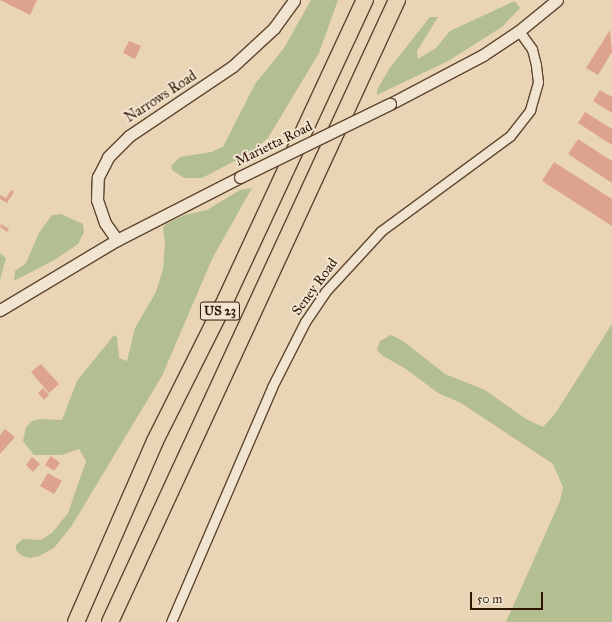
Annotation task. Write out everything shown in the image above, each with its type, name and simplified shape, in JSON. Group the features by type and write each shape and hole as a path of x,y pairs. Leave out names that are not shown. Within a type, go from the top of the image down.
{"highway":[{"name":"US 23","path":"76,622 155,441 226,299 365,0"},
{"name":"US 23","path":"110,622 397,0"}],"street":[{"name":"Narrows Road","path":"117,240 105,223 97,200 98,177 108,157 129,136 233,66 254,49 274,28 294,0"},
{"name":"Marietta Road","path":"0,310 117,240 240,177 441,79 519,31 557,0"},
{"name":"Seney Road","path":"171,622 272,387 305,322 325,292 381,231 510,136 530,110 538,82 536,65 532,49 519,31"}],"green space":[{"path":"311,0 338,0 319,53 268,138 250,153 202,178 184,178 172,170 171,166 180,157 211,152 223,147 255,84 284,48"},
{"path":"515,1 520,8 502,27 448,61 377,95 377,90 389,69 430,17 438,17 417,51 418,59 436,48 450,31"},
{"path":"252,188 212,259 162,376 71,527 54,548 39,556 30,558 22,556 16,550 16,545 23,539 41,540 52,533 68,513 86,461 79,449 62,455 34,455 23,441 26,427 32,421 40,419 62,420 77,381 114,335 117,337 119,358 127,361 135,328 156,292 163,269 165,245 163,228 166,224 185,215 207,210 240,190"},
{"path":"61,214 83,224 84,232 78,244 56,259 14,281 15,271 26,263 39,233 52,215"},
{"path":"0,253 6,258 0,280"},
{"path":"612,324 612,622 506,622 560,501 563,487 553,464 461,403 438,393 406,369 383,356 377,350 380,341 391,335 403,341 445,374 485,390 526,419 543,427 555,414"}],"building":[{"path":"0,0 37,0 30,15"},
{"path":"610,30 612,52 598,75 586,68"},
{"path":"129,41 141,46 135,59 123,53"},
{"path":"600,90 612,97 612,113 593,101"},
{"path":"585,112 612,129 612,145 578,123"},
{"path":"578,139 612,161 612,183 568,154"},
{"path":"554,162 612,199 612,226 542,181"},
{"path":"11,190 14,192 7,203 0,199 0,195 6,198"},
{"path":"1,224 9,229 7,232 0,227"},
{"path":"41,364 59,384 49,393 31,372"},
{"path":"43,388 49,395 44,400 38,393"},
{"path":"5,429 15,437 0,454 0,435"},
{"path":"51,456 60,463 54,471 45,465"},
{"path":"32,457 40,464 33,472 26,465"},
{"path":"48,473 62,481 54,494 40,486"}]}
